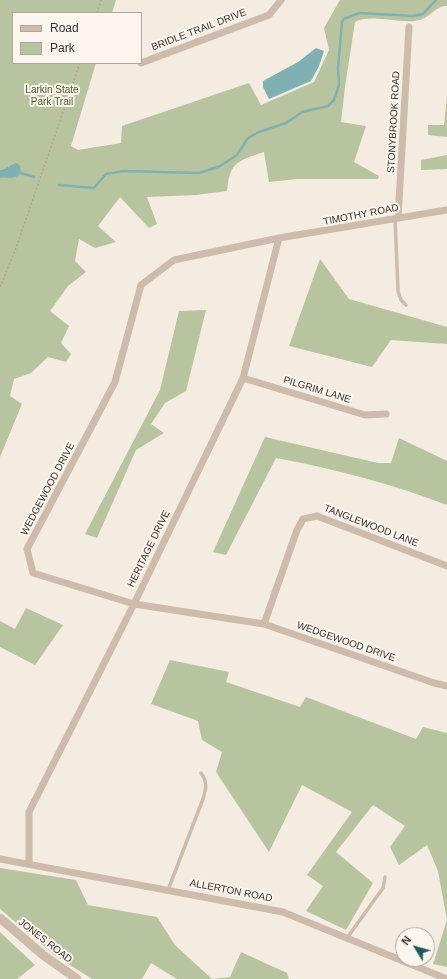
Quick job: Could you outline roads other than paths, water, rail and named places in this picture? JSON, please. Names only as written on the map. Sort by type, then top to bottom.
[{"type":"street","name":"BRIDLE TRAIL DRIVE","points":[[142,62],[269,15],[281,0]]},
{"type":"street","name":"STONYBROOK ROAD","points":[[396,218],[409,27]]},
{"type":"street","name":"TIMOTHY ROAD","points":[[279,238],[333,231],[396,218],[447,210]]},
{"type":"street","name":"HERITAGE DRIVE","points":[[29,863],[29,812],[134,604],[243,378],[279,238]]},
{"type":"street","name":"WEDGEWOOD DRIVE","points":[[279,238],[174,260],[141,285],[115,382],[27,549],[33,573],[134,604],[264,624],[434,683],[447,686]]},
{"type":"street","name":"PILGRIM LANE","points":[[243,378],[365,415],[386,414]]},
{"type":"street","name":"TANGLEWOOD LANE","points":[[264,624],[297,530],[303,519],[317,516],[447,566]]},
{"type":"street","name":"ALLERTON ROAD","points":[[0,859],[29,863],[283,912],[447,979]]},
{"type":"street","name":"JONES ROAD","points":[[0,918],[43,955],[77,979]]},
{"type":"lane","points":[[396,218],[398,291],[401,300],[406,305]]},
{"type":"lane","points":[[168,890],[203,799],[206,779],[201,773]]},
{"type":"lane","points":[[347,938],[383,888],[385,877]]},
{"type":"water","points":[[316,48],[324,51],[319,66],[311,81],[269,99],[263,87],[263,81],[298,62]]},
{"type":"water","points":[[17,163],[20,166],[21,173],[13,178],[0,178],[0,170]]},
{"type":"waterway","points":[[59,185],[94,188],[106,174],[123,171],[199,173],[220,166],[237,155],[248,138],[259,132],[286,123],[302,112],[328,106],[334,100],[339,85],[338,68],[342,22],[344,19],[359,13],[413,16],[423,14],[436,0]]},
{"type":"waterway","points":[[21,173],[34,177]]},
{"type":"park label","name":"Larkin State Park Trail","points":[[52,96]]}]
